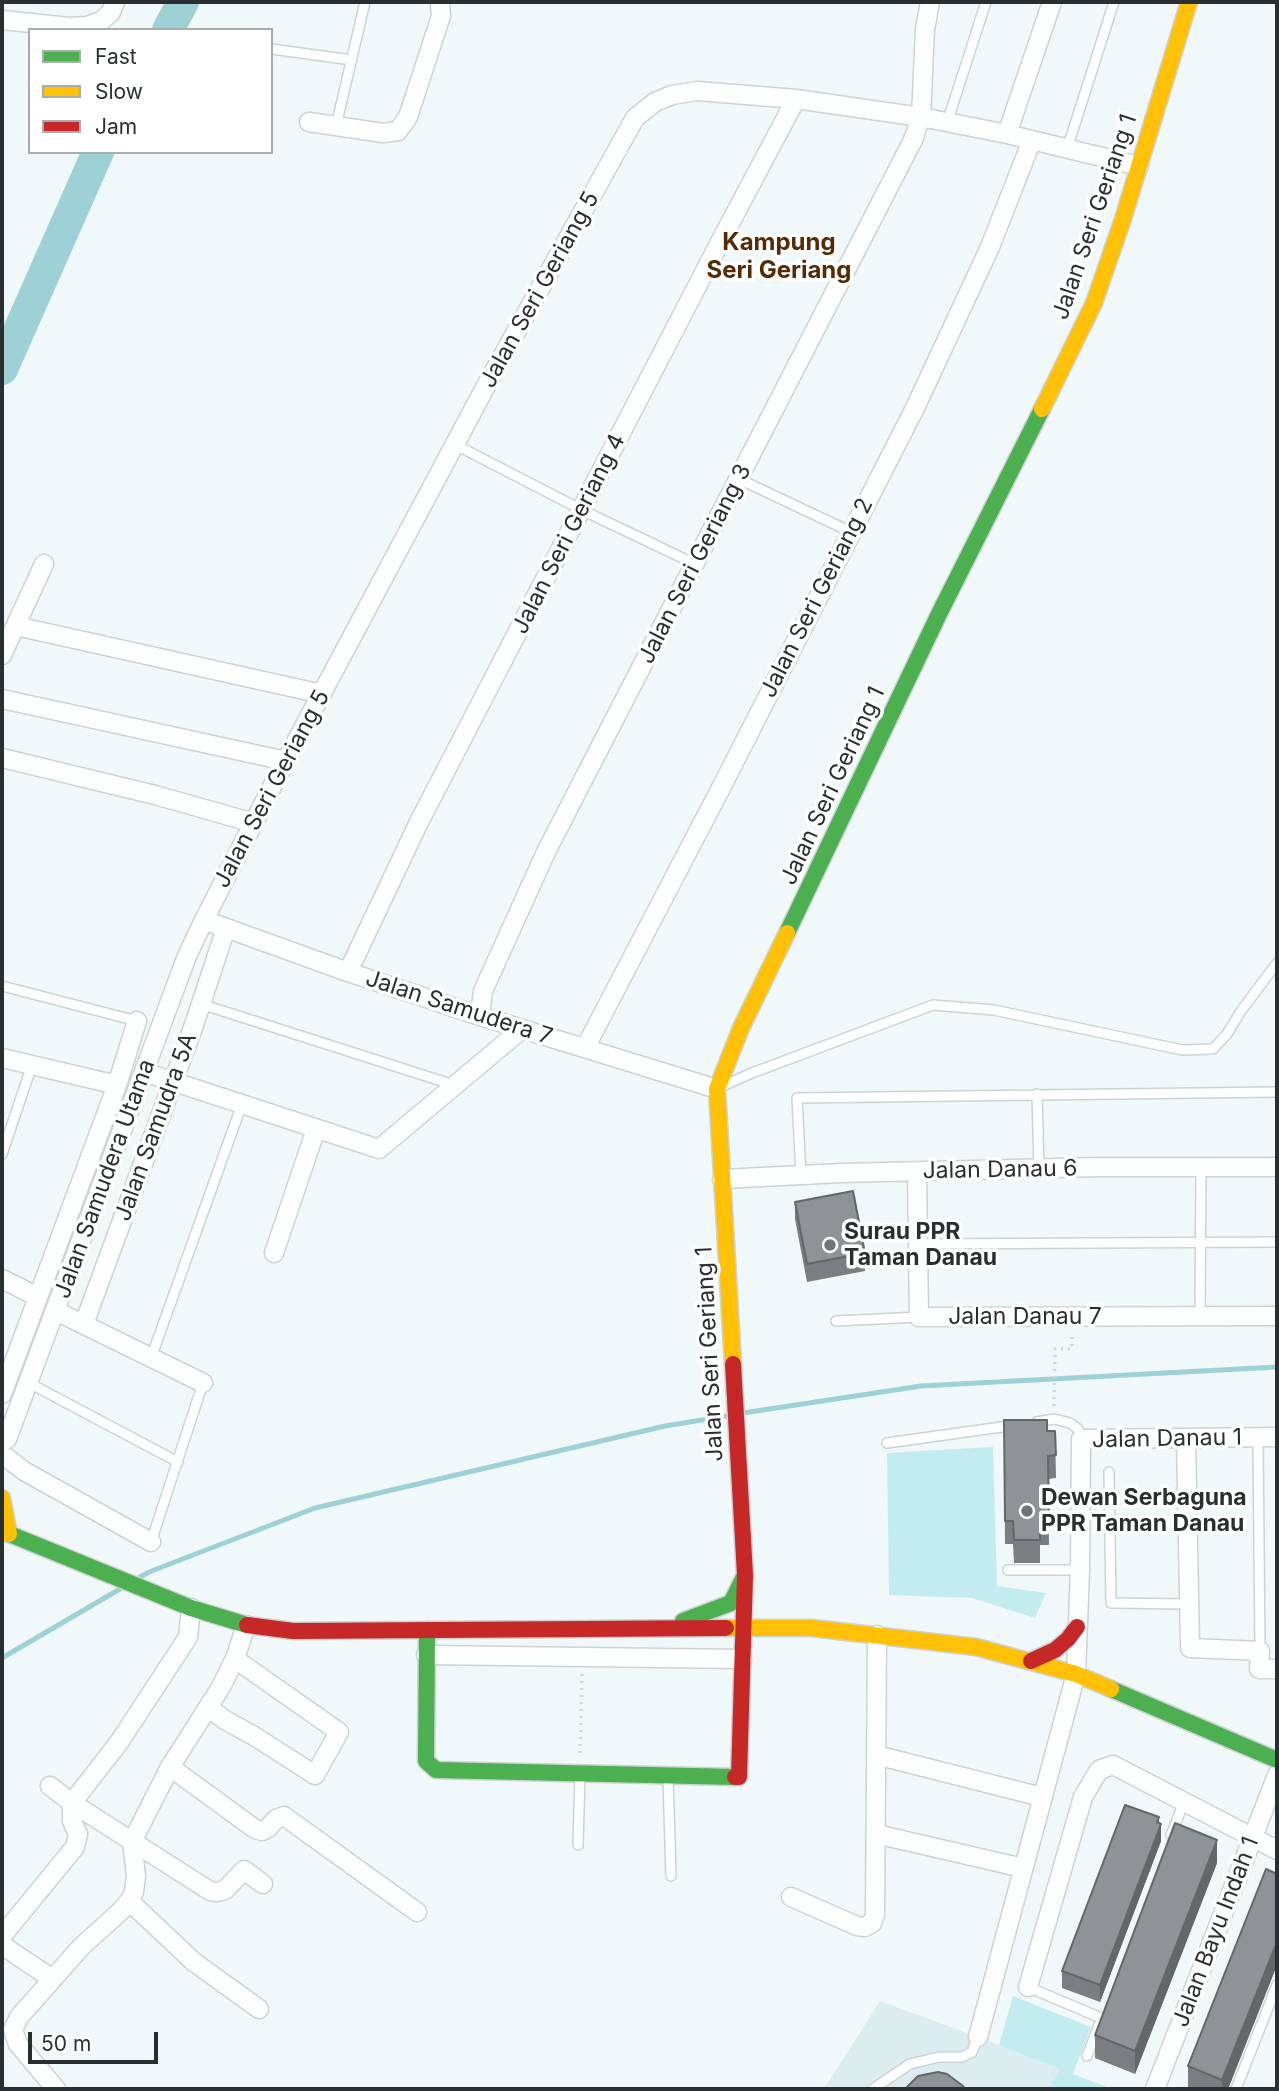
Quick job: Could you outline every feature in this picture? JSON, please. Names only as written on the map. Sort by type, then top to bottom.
[{"type":"street","points":[[2,20],[69,27],[87,26],[101,21],[111,12],[115,2]]},
{"type":"street","points":[[309,122],[383,133],[398,131],[408,117],[441,16],[440,2]]},
{"type":"street","name":"Jalan Seri Geriang 3","points":[[480,1016],[484,991],[546,852],[913,141],[921,117],[925,29],[930,2]]},
{"type":"street","points":[[1007,134],[1052,2]]},
{"type":"street","name":"Jalan Seri Geriang 1","points":[[668,1775],[739,1776],[745,1575],[717,1089],[741,1028],[938,615],[1094,303],[1189,2]]},
{"type":"street","name":"Jalan Seri Geriang 5","points":[[204,920],[454,444],[635,118],[655,102],[672,95],[697,91],[796,99],[921,117],[1007,134],[1139,166]]},
{"type":"street","name":"Jalan Seri Geriang 4","points":[[348,972],[419,822],[796,99]]},
{"type":"street","name":"Jalan Seri Geriang 2","points":[[584,1048],[722,786],[915,408],[990,247],[1032,140]]},
{"type":"street","points":[[2,655],[44,564]]},
{"type":"street","points":[[16,626],[322,694]]},
{"type":"street","points":[[2,699],[286,761]]},
{"type":"street","points":[[2,758],[155,795],[254,823]]},
{"type":"street","name":"Jalan Samudera 7","points":[[204,920],[480,1016],[717,1089]]},
{"type":"street","name":"Jalan Samudera Utama","points":[[4,1448],[187,956],[204,920]]},
{"type":"street","name":"Jalan Samudra 5A","points":[[84,1324],[201,1004],[226,928]]},
{"type":"street","name":"Jalan Samudera Utama","points":[[2,1394],[6,1370],[38,1297],[117,1085],[137,1021]]},
{"type":"street","points":[[144,1072],[379,1149],[522,1029]]},
{"type":"street","points":[[2,1058],[117,1085]]},
{"type":"street","points":[[274,1252],[316,1129]]},
{"type":"street","name":"Jalan Danau 6","points":[[722,1180],[801,1175],[1039,1169],[1277,1167]]},
{"type":"street","name":"Jalan Danau 7","points":[[917,1172],[919,1317],[1277,1316]]},
{"type":"street","points":[[2,1279],[38,1297]]},
{"type":"street","points":[[56,1311],[203,1383]]},
{"type":"street","name":"Jalan Danau 1","points":[[978,2037],[1076,1674],[1081,1439],[1277,1437]]},
{"type":"street","points":[[1186,1438],[1190,1648],[1260,1651],[1259,1669],[1277,1669]]},
{"type":"street","points":[[4,1448],[24,1471],[151,1542]]},
{"type":"street","points":[[2,1498],[6,1532],[157,1595],[246,1625],[293,1631],[813,1628]]},
{"type":"street","points":[[745,1575],[755,1599],[777,1620],[813,1628],[976,1647],[1031,1661],[1076,1674],[1277,1760]]},
{"type":"street","points":[[664,1628],[731,1603],[745,1575]]},
{"type":"street","points":[[2,1937],[75,1847],[78,1834],[72,1821],[72,1803],[120,1741],[188,1637],[191,1608]]},
{"type":"street","points":[[56,2089],[18,2044],[13,2030],[19,2017],[52,1979],[129,1901],[134,1892],[136,1877],[132,1842],[170,1767],[209,1708],[235,1659],[246,1625]]},
{"type":"street","points":[[1031,1661],[1055,1650],[1069,1639],[1077,1627]]},
{"type":"street","points":[[427,1630],[426,1761],[436,1770],[668,1775]]},
{"type":"street","points":[[587,1657],[590,1630]]},
{"type":"street","points":[[790,1897],[857,1926],[865,1927],[872,1923],[875,1915],[877,1635]]},
{"type":"street","points":[[426,1655],[742,1659]]},
{"type":"street","points":[[209,1708],[315,1775],[339,1732],[235,1659]]},
{"type":"street","points":[[876,1755],[1042,1797]]},
{"type":"street","points":[[1028,1987],[1083,1797],[1099,1770],[1114,1765],[1277,1850]]},
{"type":"street","points":[[170,1767],[255,1829],[262,1831],[284,1816],[417,1912]]},
{"type":"street","name":"Jalan Bayu Indah 1","points":[[1154,2089],[1277,1774]]},
{"type":"street","points":[[50,1786],[209,1891],[225,1890],[244,1870],[263,1884]]},
{"type":"street","points":[[876,1834],[1023,1868]]},
{"type":"street","points":[[129,1901],[194,1962],[259,2009]]},
{"type":"street","points":[[2,1945],[52,1979]]},
{"type":"lane","points":[[336,126],[365,2]]},
{"type":"lane","points":[[947,123],[986,2]]},
{"type":"lane","points":[[1067,149],[1114,2]]},
{"type":"lane","points":[[273,48],[352,60]]},
{"type":"lane","points":[[454,444],[695,564]]},
{"type":"lane","points":[[739,479],[851,532]]},
{"type":"lane","points":[[717,1089],[752,1073],[933,1005],[994,1010],[1182,1050],[1213,1049],[1227,1034],[1277,963]]},
{"type":"lane","points":[[2,986],[137,1021]]},
{"type":"lane","points":[[201,1004],[454,1085]]},
{"type":"lane","points":[[2,1154],[32,1065]]},
{"type":"lane","points":[[801,1175],[797,1098],[1277,1092]]},
{"type":"lane","points":[[1037,1094],[1039,1169]]},
{"type":"lane","points":[[152,1358],[242,1104]]},
{"type":"lane","points":[[1200,1316],[1201,1167]]},
{"type":"lane","points":[[918,1244],[1277,1242]]},
{"type":"lane","points":[[835,1321],[919,1317]]},
{"type":"lane","points":[[29,1383],[178,1462]]},
{"type":"lane","points":[[151,1542],[203,1383]]},
{"type":"lane","points":[[887,1443],[1054,1419],[1070,1423],[1078,1429],[1081,1439]]},
{"type":"lane","points":[[1258,1438],[1260,1651]]},
{"type":"lane","points":[[1109,1472],[1111,1603],[1188,1604]]},
{"type":"lane","points":[[1008,1570],[1080,1570]]},
{"type":"lane","points":[[578,1845],[580,1774]]},
{"type":"lane","points":[[668,1775],[671,1875]]},
{"type":"lane","points":[[1170,1840],[1184,1802]]},
{"type":"lane","points":[[1236,2089],[1277,1985]]},
{"type":"lane","points":[[1028,1987],[1101,2018]]},
{"type":"lane","points":[[1087,2056],[1106,2005]]},
{"type":"lane","points":[[873,2089],[910,2064],[939,2057],[962,2057],[972,2052],[978,2037]]},
{"type":"path","points":[[1054,1408],[1055,1349],[1072,1349]]},
{"type":"path","points":[[580,1774],[587,1657]]},
{"type":"shaded area","points":[[993,1447],[997,1586],[1046,1593],[1035,1618],[972,1598],[889,1595],[887,1453]]},
{"type":"shaded area","points":[[1013,1996],[1091,2027],[1073,2074],[1112,2089],[1049,2089],[1060,2069],[999,2045]]},
{"type":"shaded area","points":[[880,2001],[1061,2069],[1049,2089],[824,2089]]},
{"type":"building","name":"Surau PPR Taman Danau","points":[[853,1191],[865,1253],[807,1264],[795,1202]]},
{"type":"building","name":"Dewan Serbaguna PPR Taman Danau","points":[[1004,1420],[1047,1420],[1047,1431],[1055,1431],[1056,1455],[1048,1456],[1049,1522],[1040,1522],[1040,1540],[1014,1540],[1013,1521],[1005,1521]]},
{"type":"building","points":[[1125,1805],[1159,1817],[1157,1822],[1161,1824],[1100,1985],[1062,1971]]},
{"type":"building","points":[[1175,1823],[1217,1840],[1135,2051],[1095,2035]]},
{"type":"building","points":[[1266,1869],[1277,1874],[1277,1942],[1222,2080],[1188,2066]]},
{"type":"building","points":[[938,2072],[947,2074],[965,2089],[905,2089],[918,2076]]},
{"type":"waterway","points":[[169,28],[183,2]]},
{"type":"waterway","points":[[2,369],[97,154]]},
{"type":"waterway","points":[[743,1413],[921,1386],[1277,1367]]},
{"type":"waterway","points":[[137,1579],[315,1508],[665,1426],[727,1416]]},
{"type":"waterway","points":[[2,1658],[120,1589]]},
{"type":"traffic: fast","points":[[787,933],[938,616],[1042,409]]},
{"type":"traffic: fast","points":[[2,1531],[191,1608],[247,1625]]},
{"type":"traffic: fast","points":[[683,1621],[731,1603],[744,1577]]},
{"type":"traffic: fast","points":[[427,1630],[426,1761],[436,1770],[735,1777]]},
{"type":"traffic: fast","points":[[1111,1689],[1277,1760]]},
{"type":"traffic: slow","points":[[1042,409],[1094,303],[1123,219],[1189,2]]},
{"type":"traffic: slow","points":[[733,1364],[717,1089],[741,1028],[787,933]]},
{"type":"traffic: slow","points":[[2,1498],[9,1534]]},
{"type":"traffic: slow","points":[[726,1628],[812,1628],[976,1647],[1076,1674],[1111,1689]]},
{"type":"traffic: jam","points":[[733,1364],[745,1575],[739,1777],[735,1777]]},
{"type":"traffic: jam","points":[[247,1625],[293,1631],[726,1628]]},
{"type":"traffic: jam","points":[[1031,1661],[1055,1650],[1077,1627]]},
{"type":"place","name":"Surau PPR Taman Danau","points":[[830,1245]]},
{"type":"place","name":"Dewan Serbaguna PPR Taman Danau","points":[[1027,1511]]},
{"type":"district","name":"Kampung Seri Geriang","points":[[779,257]]}]
